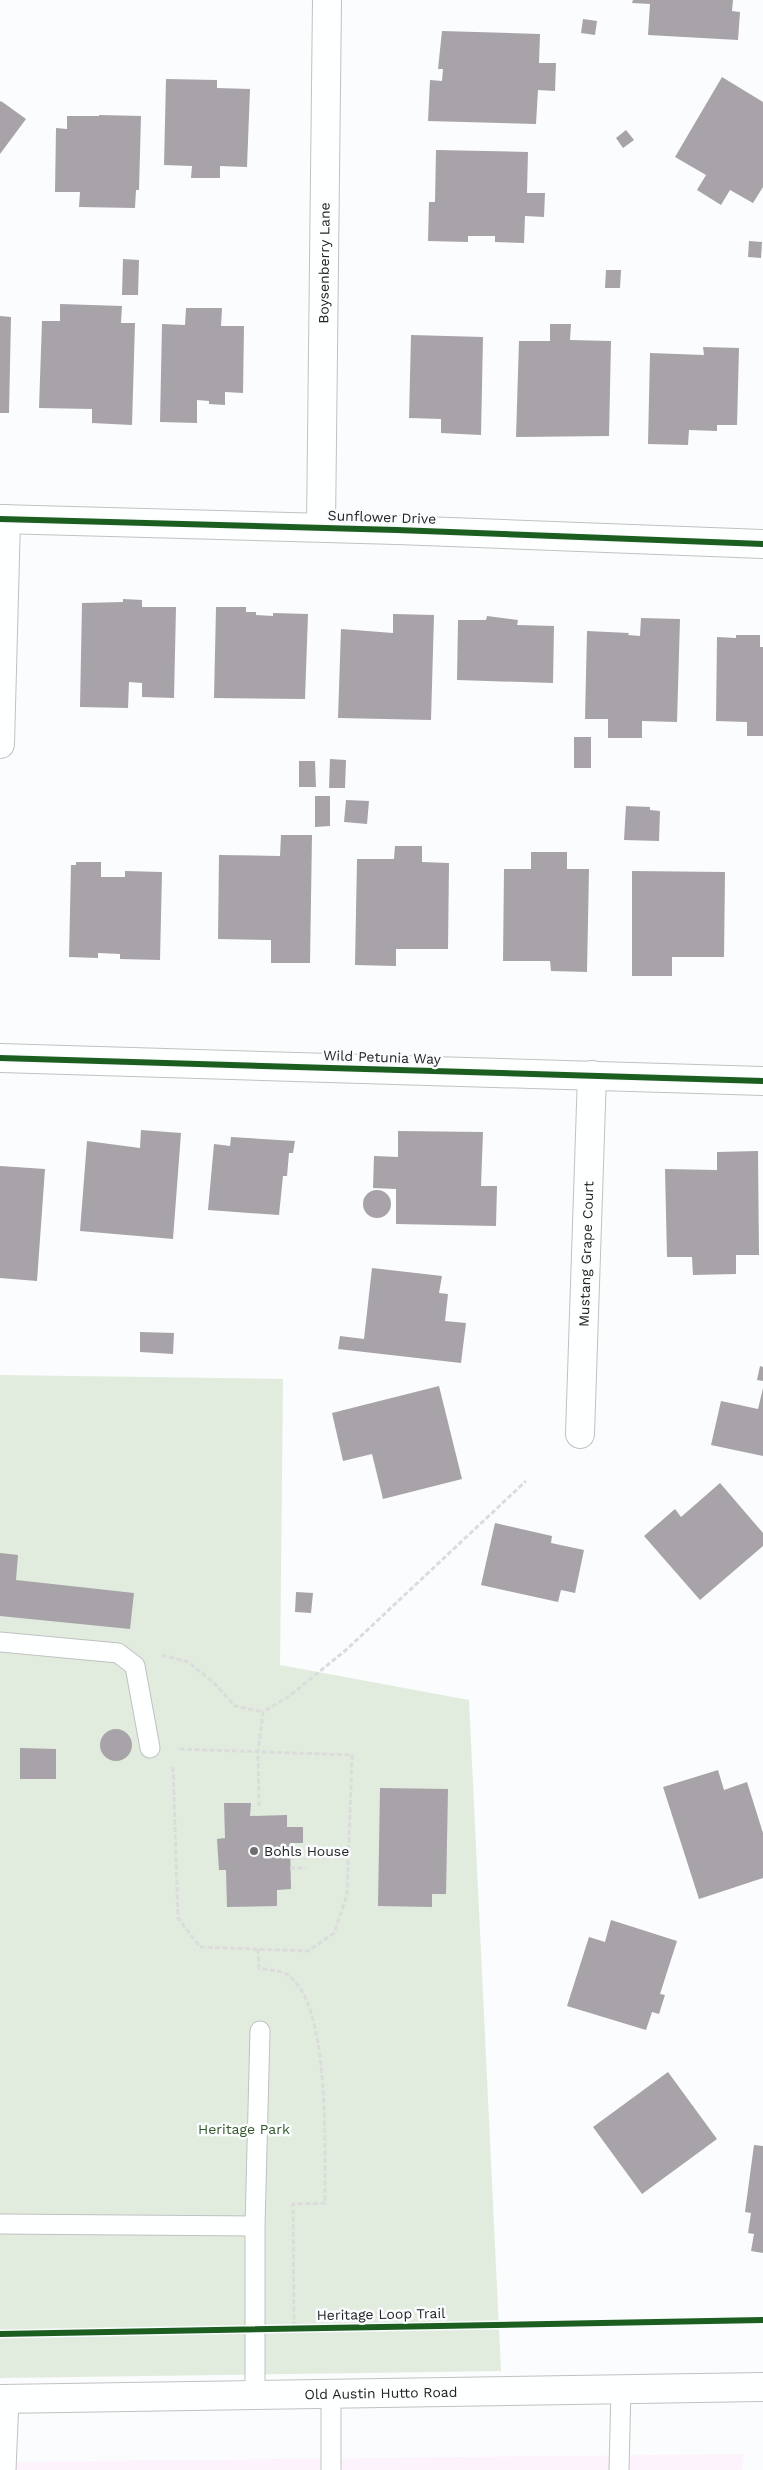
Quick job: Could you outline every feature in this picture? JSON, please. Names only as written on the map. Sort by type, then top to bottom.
[{"type":"street","name":"Boysenberry Lane","points":[[321,528],[327,0]]},
{"type":"street","name":"Sunflower Drive","points":[[3,519],[763,544]]},
{"type":"street","points":[[0,744],[3,519]]},
{"type":"street","name":"Wild Petunia Way","points":[[0,1058],[763,1081]]},
{"type":"street","name":"Mustang Grape Court","points":[[580,1434],[592,1075]]},
{"type":"street","name":"Old Austin Hutto Road","points":[[4,2399],[763,2387]]},
{"type":"lane","points":[[0,1642],[118,1653],[135,1666],[150,1748]]},
{"type":"lane","points":[[255,2395],[255,2226],[260,2031]]},
{"type":"lane","points":[[0,2224],[255,2226]]},
{"type":"lane","points":[[619,2470],[621,2389]]},
{"type":"lane","points":[[331,2394],[331,2470]]},
{"type":"lane","points":[[4,2399],[6,2470]]},
{"type":"path","points":[[118,1653],[169,1655],[188,1662],[213,1682],[235,1706],[263,1712],[288,1697],[346,1650],[526,1481]]},
{"type":"path","points":[[259,1806],[258,1752],[263,1712]]},
{"type":"path","points":[[172,1749],[352,1754],[347,1895],[334,1933],[308,1951],[200,1947],[178,1918],[172,1759]]},
{"type":"path","points":[[290,1858],[348,1857]]},
{"type":"path","points":[[290,1868],[306,1868]]},
{"type":"path","points":[[258,1949],[259,1968],[286,1974],[304,1997],[317,2032],[322,2062],[325,2203],[293,2204],[294,2328]]},
{"type":"shaded area","points":[[744,2454],[742,2470],[0,2470],[0,2462]]},
{"type":"green space","name":"Heritage Park","points":[[0,1375],[283,1379],[280,1665],[469,1700],[501,2371],[0,2378]]},
{"type":"building","points":[[633,0],[733,0],[732,11],[740,12],[738,40],[648,35],[650,4],[632,3]]},
{"type":"building","points":[[583,19],[597,21],[595,35],[581,33]]},
{"type":"building","points":[[442,31],[540,34],[539,63],[556,63],[555,91],[538,90],[536,124],[428,121],[430,80],[442,81],[443,69],[438,69]]},
{"type":"building","points":[[722,77],[763,102],[763,187],[753,203],[730,190],[721,205],[697,190],[706,175],[675,157]]},
{"type":"building","points":[[166,79],[217,80],[217,88],[250,89],[247,167],[220,166],[220,178],[191,178],[192,166],[164,165]]},
{"type":"building","points":[[0,102],[26,119],[0,154]]},
{"type":"building","points":[[67,116],[141,116],[139,190],[136,190],[135,208],[79,207],[80,192],[55,192],[56,128],[67,129]]},
{"type":"building","points":[[626,130],[634,140],[623,148],[616,138]]},
{"type":"building","points":[[436,150],[528,152],[527,193],[545,193],[544,217],[525,216],[524,243],[495,242],[495,236],[468,236],[468,242],[428,241],[429,202],[435,202]]},
{"type":"building","points":[[749,241],[762,242],[761,258],[748,257]]},
{"type":"building","points":[[123,259],[139,260],[138,295],[122,295]]},
{"type":"building","points":[[606,270],[621,270],[620,288],[605,288]]},
{"type":"building","points":[[60,304],[122,306],[121,323],[135,323],[132,425],[92,423],[92,409],[39,408],[42,321],[60,321]]},
{"type":"building","points":[[186,308],[222,308],[221,326],[244,326],[243,393],[225,392],[225,405],[209,404],[209,401],[197,400],[197,423],[160,422],[162,324],[185,325]]},
{"type":"building","points":[[0,316],[11,317],[9,413],[0,413]]},
{"type":"building","points":[[550,324],[571,324],[570,340],[611,341],[609,436],[516,437],[519,341],[550,341]]},
{"type":"building","points":[[411,335],[483,337],[481,435],[441,433],[441,419],[409,418]]},
{"type":"building","points":[[703,347],[739,348],[737,425],[717,425],[717,431],[689,430],[688,445],[648,444],[650,353],[704,355]]},
{"type":"building","points":[[123,599],[142,600],[142,607],[176,607],[174,698],[142,697],[142,683],[129,682],[128,708],[80,707],[82,603],[123,602]]},
{"type":"building","points":[[216,607],[246,607],[246,612],[256,612],[256,615],[273,616],[273,613],[308,614],[305,699],[214,698]]},
{"type":"building","points":[[393,614],[434,615],[431,720],[338,718],[341,629],[393,633]]},
{"type":"building","points":[[487,616],[518,620],[517,625],[554,626],[553,683],[457,680],[458,620],[486,620]]},
{"type":"building","points":[[641,618],[680,619],[677,722],[642,721],[642,738],[608,738],[608,719],[585,719],[587,631],[629,633],[628,635],[640,636]]},
{"type":"building","points":[[736,635],[760,635],[760,647],[763,647],[763,736],[747,736],[747,722],[716,721],[717,637],[736,638]]},
{"type":"building","points":[[574,737],[591,737],[591,768],[574,768]]},
{"type":"building","points":[[330,759],[346,760],[345,788],[329,788]]},
{"type":"building","points":[[299,761],[315,761],[316,787],[299,787]]},
{"type":"building","points":[[315,796],[330,796],[330,826],[315,827]]},
{"type":"building","points":[[346,800],[369,801],[367,824],[344,822]]},
{"type":"building","points":[[626,806],[650,807],[650,810],[660,811],[659,841],[624,840]]},
{"type":"building","points":[[281,835],[312,835],[310,963],[271,963],[271,940],[218,939],[219,855],[280,856]]},
{"type":"building","points":[[395,846],[422,846],[422,862],[449,863],[448,949],[396,949],[396,966],[355,965],[357,859],[394,859]]},
{"type":"building","points":[[531,852],[567,852],[567,869],[589,869],[587,972],[551,971],[550,961],[503,961],[504,869],[531,869]]},
{"type":"building","points":[[76,862],[101,862],[101,877],[125,877],[125,871],[162,872],[160,960],[120,959],[120,954],[98,953],[98,958],[69,957],[71,865],[76,865]]},
{"type":"building","points":[[632,871],[725,872],[724,957],[672,957],[672,976],[632,976]]},
{"type":"building","points":[[141,1130],[181,1133],[173,1239],[80,1231],[87,1141],[140,1148]]},
{"type":"building","points":[[398,1131],[483,1132],[481,1186],[497,1186],[496,1226],[396,1224],[396,1189],[373,1188],[374,1156],[398,1157]]},
{"type":"building","points":[[231,1137],[295,1141],[293,1153],[289,1153],[287,1176],[283,1176],[279,1215],[208,1210],[214,1144],[230,1146]]},
{"type":"building","points":[[758,1151],[759,1255],[736,1255],[736,1274],[693,1275],[692,1257],[667,1257],[665,1169],[717,1170],[717,1152]]},
{"type":"building","points":[[0,1166],[45,1169],[37,1281],[0,1278]]},
{"type":"building","points":[[377,1190],[387,1194],[391,1204],[387,1214],[377,1218],[367,1214],[363,1204],[367,1194]]},
{"type":"building","points":[[372,1268],[442,1276],[439,1293],[448,1294],[445,1321],[466,1323],[461,1363],[338,1349],[340,1336],[364,1339]]},
{"type":"building","points":[[140,1332],[174,1333],[173,1354],[140,1352]]},
{"type":"building","points":[[760,1366],[763,1367],[763,1381],[757,1380]]},
{"type":"building","points":[[439,1386],[462,1479],[383,1499],[372,1454],[343,1461],[332,1413]]},
{"type":"building","points":[[763,1388],[763,1456],[711,1445],[721,1401],[758,1409]]},
{"type":"building","points":[[720,1483],[763,1533],[763,1546],[700,1600],[644,1536],[675,1509],[681,1517]]},
{"type":"building","points":[[495,1523],[552,1536],[551,1543],[584,1550],[575,1593],[561,1590],[558,1602],[481,1585]]},
{"type":"building","points":[[0,1553],[18,1555],[16,1580],[134,1593],[130,1629],[0,1616]]},
{"type":"building","points":[[296,1592],[313,1593],[311,1613],[295,1612]]},
{"type":"building","points":[[116,1729],[122,1730],[127,1734],[131,1739],[131,1751],[127,1756],[122,1760],[116,1761],[110,1760],[105,1756],[101,1751],[100,1745],[101,1739],[105,1734],[110,1730]]},
{"type":"building","points":[[20,1748],[56,1749],[56,1779],[20,1779]]},
{"type":"building","points":[[718,1770],[724,1790],[747,1782],[763,1833],[763,1878],[699,1899],[663,1787]]},
{"type":"building","points":[[380,1788],[448,1789],[446,1894],[432,1894],[432,1907],[378,1906]]},
{"type":"building","name":"Bohls House","points":[[224,1803],[251,1803],[250,1816],[287,1815],[287,1827],[303,1827],[303,1843],[290,1843],[291,1889],[277,1890],[277,1906],[227,1907],[226,1870],[219,1870],[217,1839],[225,1838]]},
{"type":"building","points":[[611,1920],[677,1941],[660,1994],[665,1995],[659,2014],[652,2012],[646,2030],[567,2006],[589,1937],[605,1942]]},
{"type":"building","points":[[668,2072],[717,2139],[642,2194],[593,2127]]},
{"type":"building","points":[[754,2145],[763,2146],[763,2253],[751,2251],[754,2234],[748,2233],[751,2213],[745,2212]]},
{"type":"cycle path","points":[[0,519],[397,530],[763,544]]},
{"type":"cycle path","points":[[0,1058],[763,1081]]},
{"type":"cycle path","name":"Heritage Loop Trail","points":[[0,2334],[763,2320]]},
{"type":"place","name":"Bohls House","points":[[254,1851]]}]
